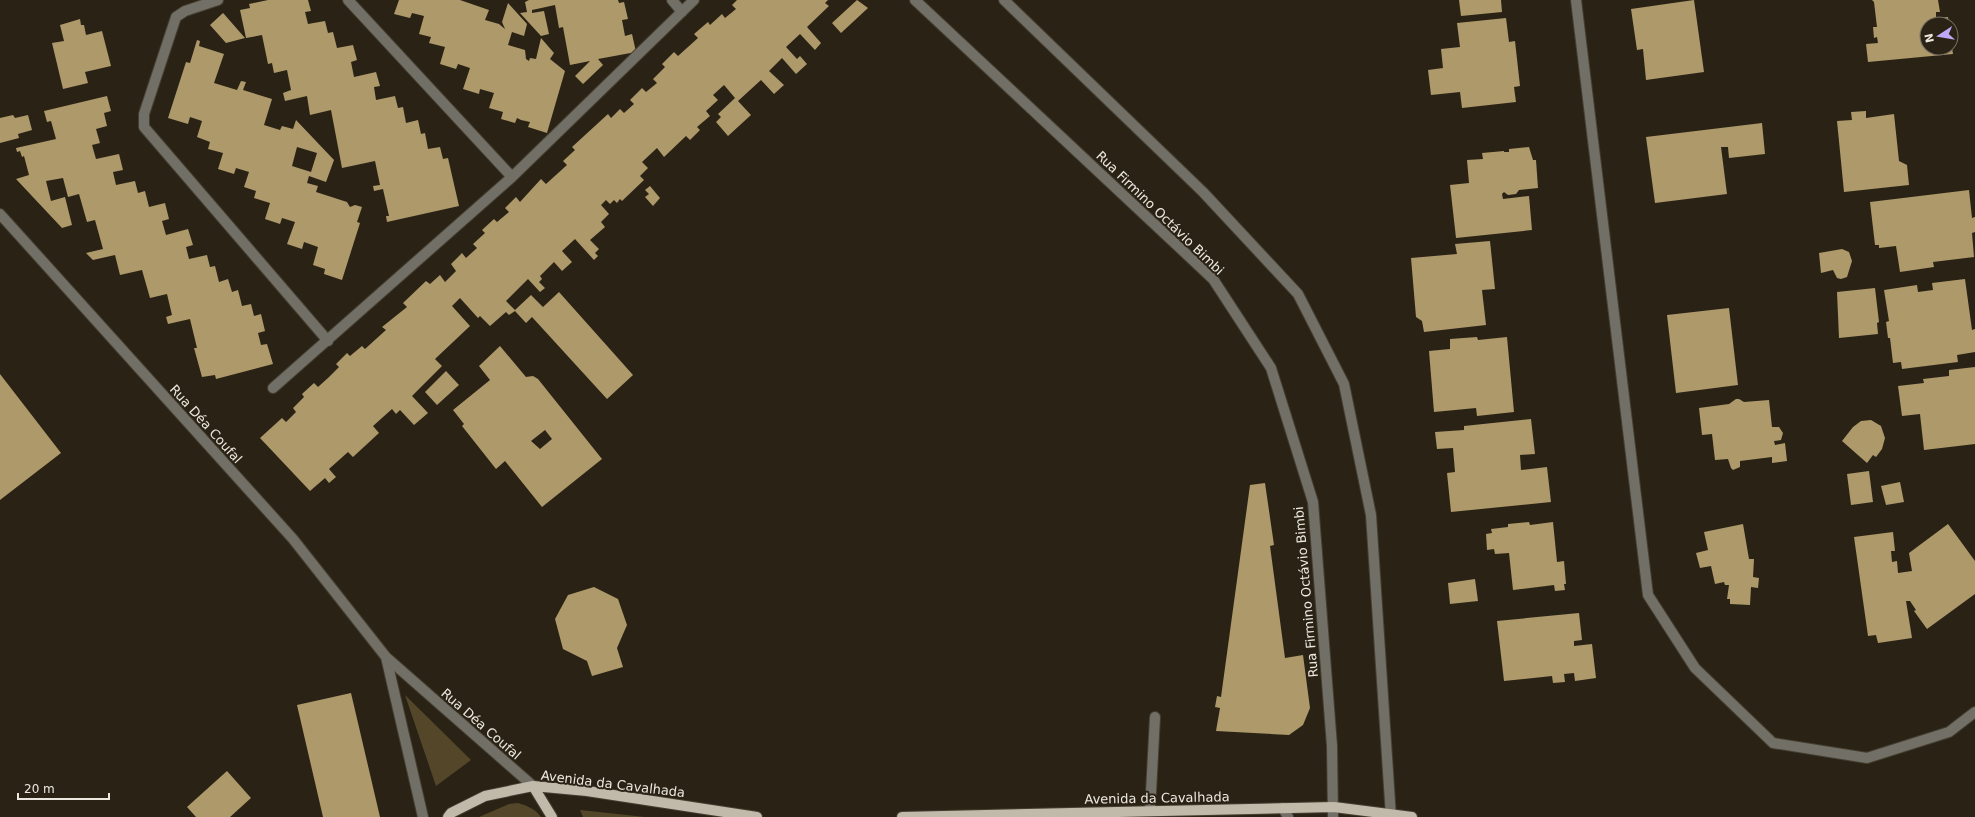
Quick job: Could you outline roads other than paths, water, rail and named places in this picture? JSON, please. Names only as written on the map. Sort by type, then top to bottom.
[{"type":"main road","name":"Avenida da Cavalhada","points":[[448,817],[485,796],[533,786],[587,791],[757,817]]},
{"type":"main road","name":"Rua Déa Coufal","points":[[533,786],[552,817]]},
{"type":"main road","name":"Avenida da Cavalhada","points":[[902,817],[1067,815],[1150,811],[1283,808],[1412,817]]},
{"type":"street","points":[[218,0],[185,11],[176,17],[144,114],[144,127],[328,341]]},
{"type":"street","points":[[348,0],[512,177]]},
{"type":"street","points":[[672,0],[682,12]]},
{"type":"street","points":[[273,388],[512,177],[694,0]]},
{"type":"street","name":"Rua Firmino Octávio Bimbi","points":[[915,0],[1213,279],[1271,368],[1313,502],[1332,746],[1333,812]]},
{"type":"street","points":[[1004,0],[1203,192],[1298,294],[1344,384],[1371,515],[1391,815]]},
{"type":"street","points":[[1576,0],[1648,595],[1695,668],[1773,743],[1867,758],[1949,732],[1975,712]]},
{"type":"street","name":"Rua Déa Coufal","points":[[0,214],[293,539],[386,657],[533,786]]},
{"type":"street","name":"Rua Déa Coufal","points":[[386,657],[423,817]]},
{"type":"street","points":[[1150,811],[1155,717]]},
{"type":"street","points":[[1283,808],[1288,817]]}]
